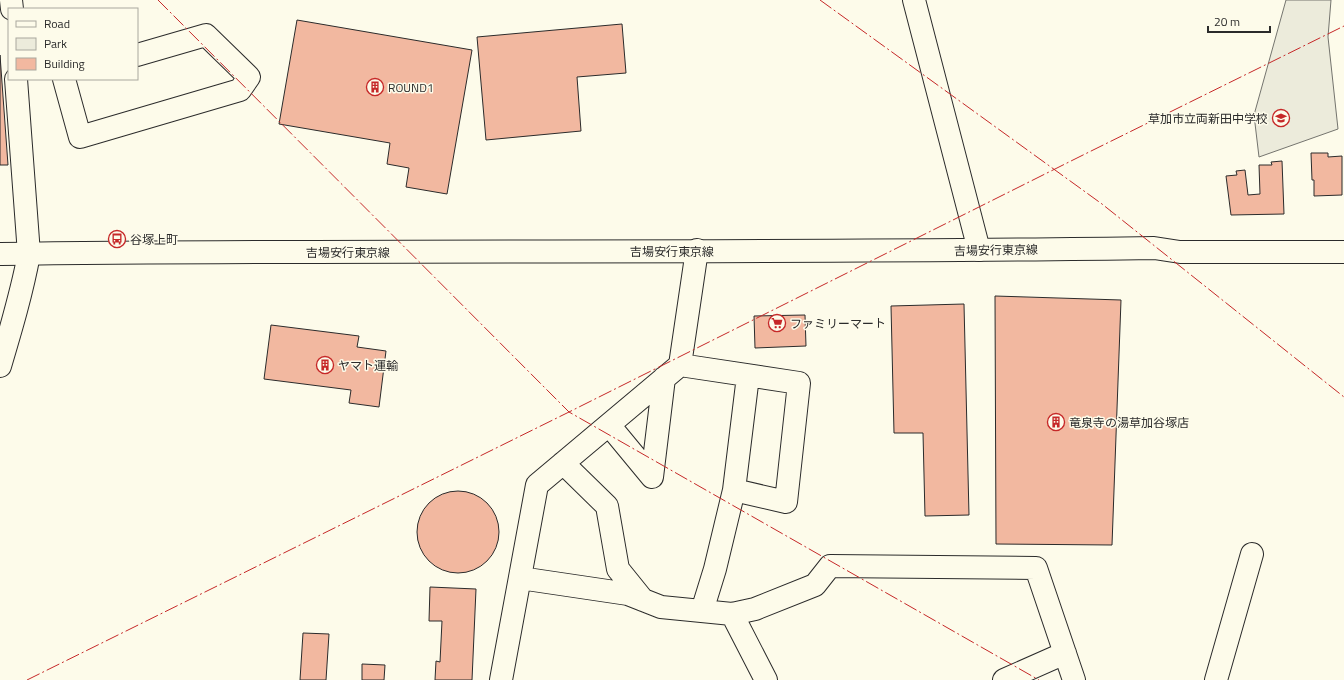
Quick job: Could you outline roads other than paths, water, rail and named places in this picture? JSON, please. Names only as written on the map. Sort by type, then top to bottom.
[{"type":"street","points":[[914,0],[979,250]]},
{"type":"street","points":[[64,80],[80,138],[240,90],[249,77],[206,35],[138,55]]},
{"type":"street","points":[[0,366],[26,274],[29,254],[16,80]]},
{"type":"street","name":"吉場安行東京線","points":[[0,254],[1154,248],[1180,252],[1344,252]]},
{"type":"street","points":[[608,425],[652,477],[697,250]]},
{"type":"street","points":[[501,680],[537,485],[672,372],[748,376],[799,383],[786,502],[734,490]]},
{"type":"street","points":[[702,611],[715,569],[734,490],[748,376]]},
{"type":"street","points":[[563,463],[607,506],[618,569],[643,600]]},
{"type":"street","points":[[1216,680],[1252,554]]},
{"type":"street","points":[[520,578],[628,594],[660,607],[732,614],[755,609],[815,585],[830,566],[1036,568],[1074,680]]},
{"type":"street","points":[[732,614],[766,680]]},
{"type":"street","points":[[1004,680],[1065,653]]},
{"type":"place","name":"ROUND1","points":[[375,87]]},
{"type":"place","name":"草加市立両新田中学校","points":[[1281,118]]},
{"type":"place","name":"谷塚上町","points":[[117,239]]},
{"type":"place","name":"ファミリーマート","points":[[777,323]]},
{"type":"place","name":"ヤマト運輸","points":[[325,365]]},
{"type":"place","name":"竜泉寺の湯草加谷塚店","points":[[1056,422]]}]
